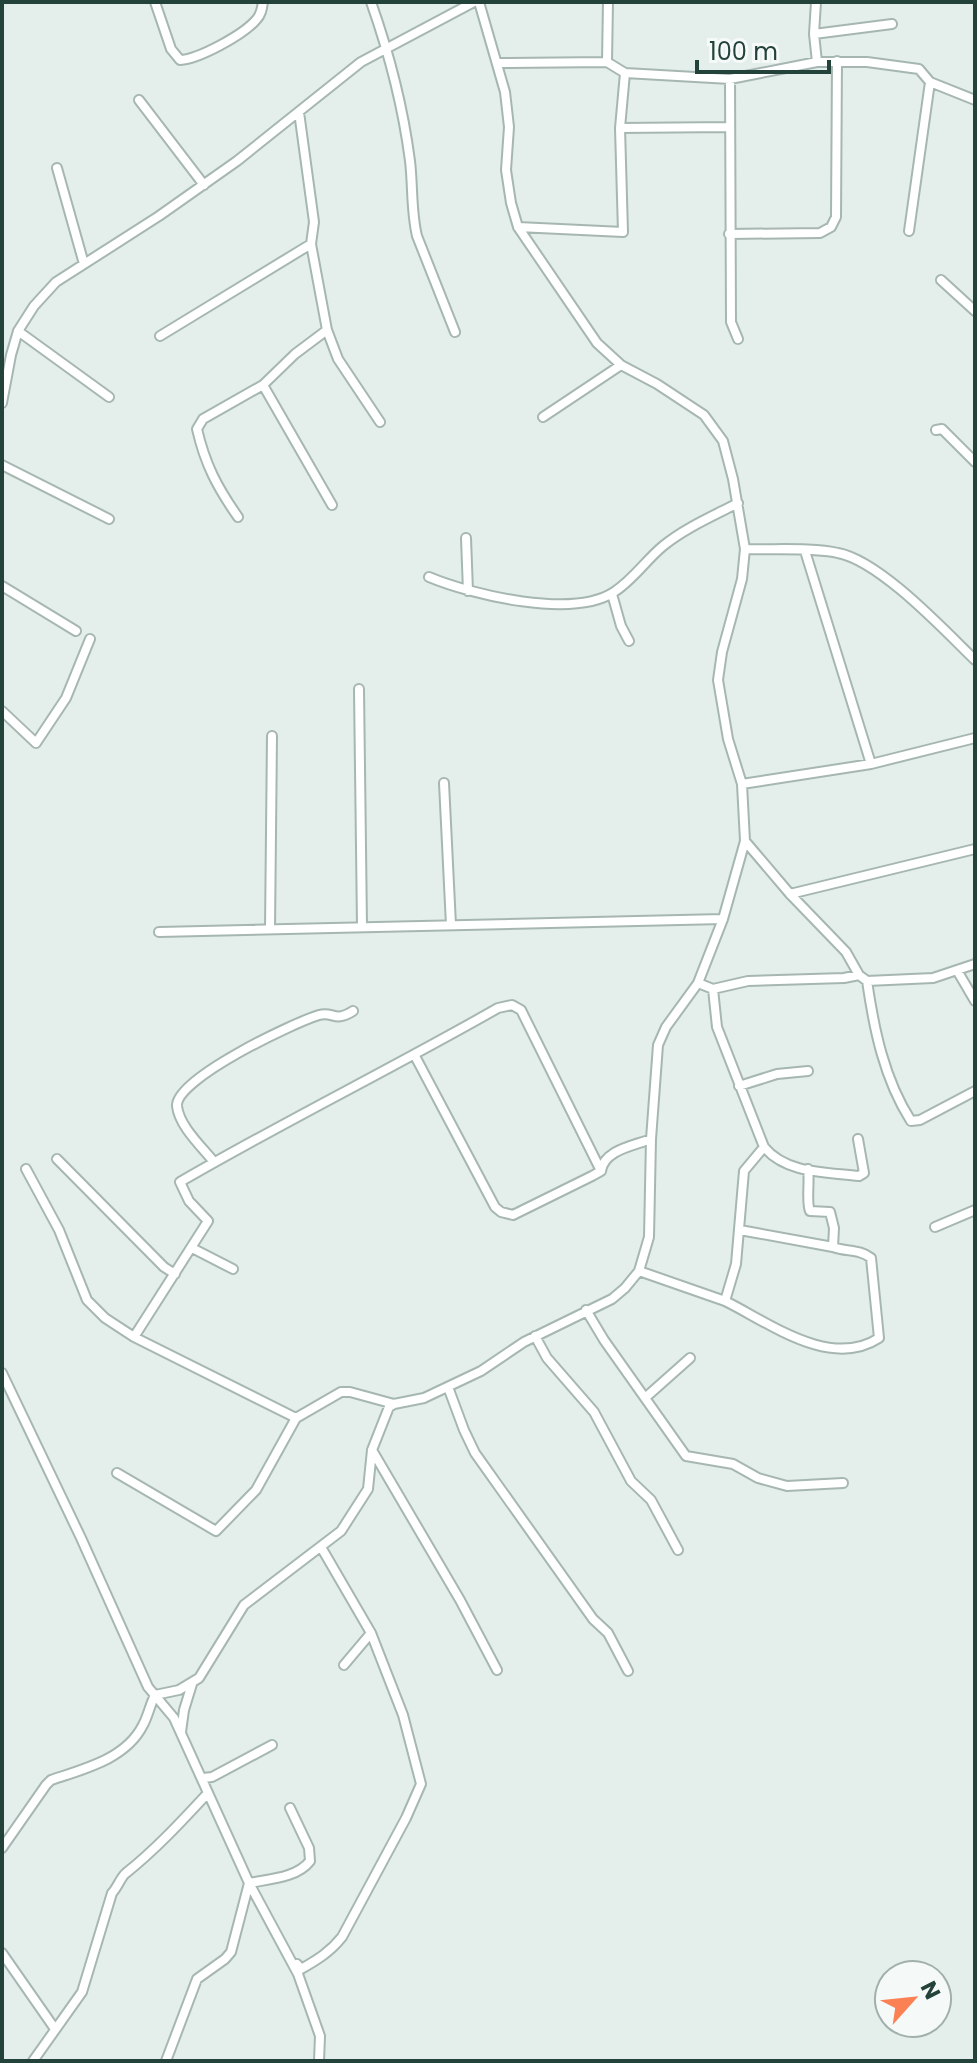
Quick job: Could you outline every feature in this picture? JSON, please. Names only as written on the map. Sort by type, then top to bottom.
[{"type":"street","points":[[155,2],[171,49],[180,60],[189,60],[247,28],[261,12],[263,2]]},
{"type":"street","points":[[371,2],[387,46],[410,164],[413,220],[417,236],[455,332]]},
{"type":"street","points":[[2,403],[18,331],[34,306],[56,282],[204,185],[361,62],[476,2],[499,63],[509,127],[506,170],[518,227],[597,343],[621,365],[689,404],[710,422],[723,441],[745,549],[742,579],[722,652],[718,680],[728,739],[742,784],[745,841],[723,919],[698,983],[666,1027],[658,1045],[651,1139],[649,1237],[639,1271],[612,1299],[535,1336],[481,1371],[424,1398],[389,1407],[372,1450],[368,1489],[341,1531],[239,1610],[208,1664],[192,1684],[181,1733]]},
{"type":"street","points":[[607,62],[608,2]]},
{"type":"street","points":[[816,2],[814,34],[817,62]]},
{"type":"street","points":[[814,34],[892,24]]},
{"type":"street","points":[[729,234],[820,233],[831,227],[836,217],[837,61]]},
{"type":"street","points":[[499,63],[607,62],[625,73],[730,79],[817,62],[867,62],[919,69],[930,82],[975,100]]},
{"type":"street","points":[[518,227],[623,232],[620,128],[625,73]]},
{"type":"street","points":[[730,79],[731,322],[738,339]]},
{"type":"street","points":[[909,231],[930,82]]},
{"type":"street","points":[[139,100],[204,185]]},
{"type":"street","points":[[299,112],[314,222],[311,244],[327,330],[338,359],[380,422]]},
{"type":"street","points":[[620,128],[730,127]]},
{"type":"street","points":[[57,168],[84,264]]},
{"type":"street","points":[[160,336],[311,244]]},
{"type":"street","points":[[941,280],[975,311]]},
{"type":"street","points":[[238,517],[215,484],[197,429],[203,419],[263,385],[295,354],[327,330]]},
{"type":"street","points":[[18,331],[109,397]]},
{"type":"street","points":[[543,417],[621,365]]},
{"type":"street","points":[[263,385],[332,505]]},
{"type":"street","points":[[936,430],[942,429],[951,435],[975,462]]},
{"type":"street","points":[[2,465],[109,519]]},
{"type":"street","points":[[429,577],[485,596],[575,604],[612,594],[664,545],[738,503]]},
{"type":"street","points":[[466,538],[468,591]]},
{"type":"street","points":[[745,549],[841,553],[856,559],[893,585],[975,660]]},
{"type":"street","points":[[805,551],[871,764]]},
{"type":"street","points":[[2,586],[76,631]]},
{"type":"street","points":[[612,594],[621,626],[629,641]]},
{"type":"street","points":[[2,711],[36,743],[66,698],[90,639]]},
{"type":"street","points":[[359,689],[362,926]]},
{"type":"street","points":[[270,929],[272,736]]},
{"type":"street","points":[[742,784],[871,764],[975,738]]},
{"type":"street","points":[[444,783],[451,925]]},
{"type":"street","points":[[745,841],[846,952],[863,978],[882,1055],[911,1121],[920,1120],[975,1091]]},
{"type":"street","points":[[790,894],[975,849]]},
{"type":"street","points":[[159,932],[723,919]]},
{"type":"street","points":[[698,983],[713,989],[748,981],[933,978],[975,964]]},
{"type":"street","points":[[958,972],[975,1001]]},
{"type":"street","points":[[713,989],[717,1027],[764,1147],[774,1159],[824,1173],[859,1176],[864,1173],[858,1139]]},
{"type":"street","points":[[134,1337],[208,1221],[189,1201],[180,1182],[498,1008],[512,1005],[521,1010],[601,1171]]},
{"type":"street","points":[[214,1162],[183,1122],[177,1107],[178,1096],[242,1050],[320,1015],[343,1018],[353,1011]]},
{"type":"street","points":[[415,1056],[495,1207],[501,1212],[513,1215],[601,1171]]},
{"type":"street","points":[[739,1086],[777,1074],[808,1071]]},
{"type":"street","points":[[601,1171],[602,1162],[608,1155],[651,1139]]},
{"type":"street","points":[[725,1301],[736,1264],[744,1171],[764,1147]]},
{"type":"street","points":[[57,1159],[164,1267],[175,1274]]},
{"type":"street","points":[[26,1169],[59,1230],[87,1300],[105,1318],[134,1337],[296,1418]]},
{"type":"street","points":[[808,1169],[810,1187],[807,1205],[810,1211],[830,1212],[834,1228],[833,1247]]},
{"type":"street","points":[[935,1227],[975,1212]]},
{"type":"street","points":[[639,1271],[725,1301],[781,1333],[828,1347],[861,1346],[879,1338],[876,1283],[871,1258],[863,1251],[844,1251],[740,1230]]},
{"type":"street","points":[[192,1248],[233,1269]]},
{"type":"street","points":[[586,1310],[686,1456],[733,1464],[758,1478],[787,1486],[843,1483]]},
{"type":"street","points":[[535,1336],[547,1358],[594,1412],[631,1481],[651,1500],[678,1550]]},
{"type":"street","points":[[645,1398],[690,1358]]},
{"type":"street","points":[[2,1373],[148,1687],[174,1718],[249,1883],[298,1974],[320,2036],[319,2061]]},
{"type":"street","points":[[448,1387],[475,1453],[593,1619],[608,1633],[628,1671]]},
{"type":"street","points":[[117,1473],[216,1531],[256,1490],[296,1418],[341,1392],[394,1404]]},
{"type":"street","points":[[372,1450],[460,1600],[497,1670]]},
{"type":"street","points":[[283,1947],[301,1969],[332,1950],[352,1920],[419,1791],[419,1776],[403,1715],[371,1633],[321,1547]]},
{"type":"street","points":[[344,1665],[371,1633]]},
{"type":"street","points":[[155,1695],[192,1684]]},
{"type":"street","points":[[2,1848],[51,1780],[103,1761],[127,1747],[143,1725],[155,1695]]},
{"type":"street","points":[[203,1778],[212,1777],[272,1745]]},
{"type":"street","points":[[33,2061],[82,1992],[112,1893],[120,1886],[124,1875],[152,1852],[207,1794]]},
{"type":"street","points":[[249,1883],[276,1878],[303,1868],[310,1861],[309,1848],[290,1808]]},
{"type":"street","points":[[166,2061],[197,1979],[231,1952],[249,1883]]},
{"type":"street","points":[[2,1953],[55,2029]]}]
